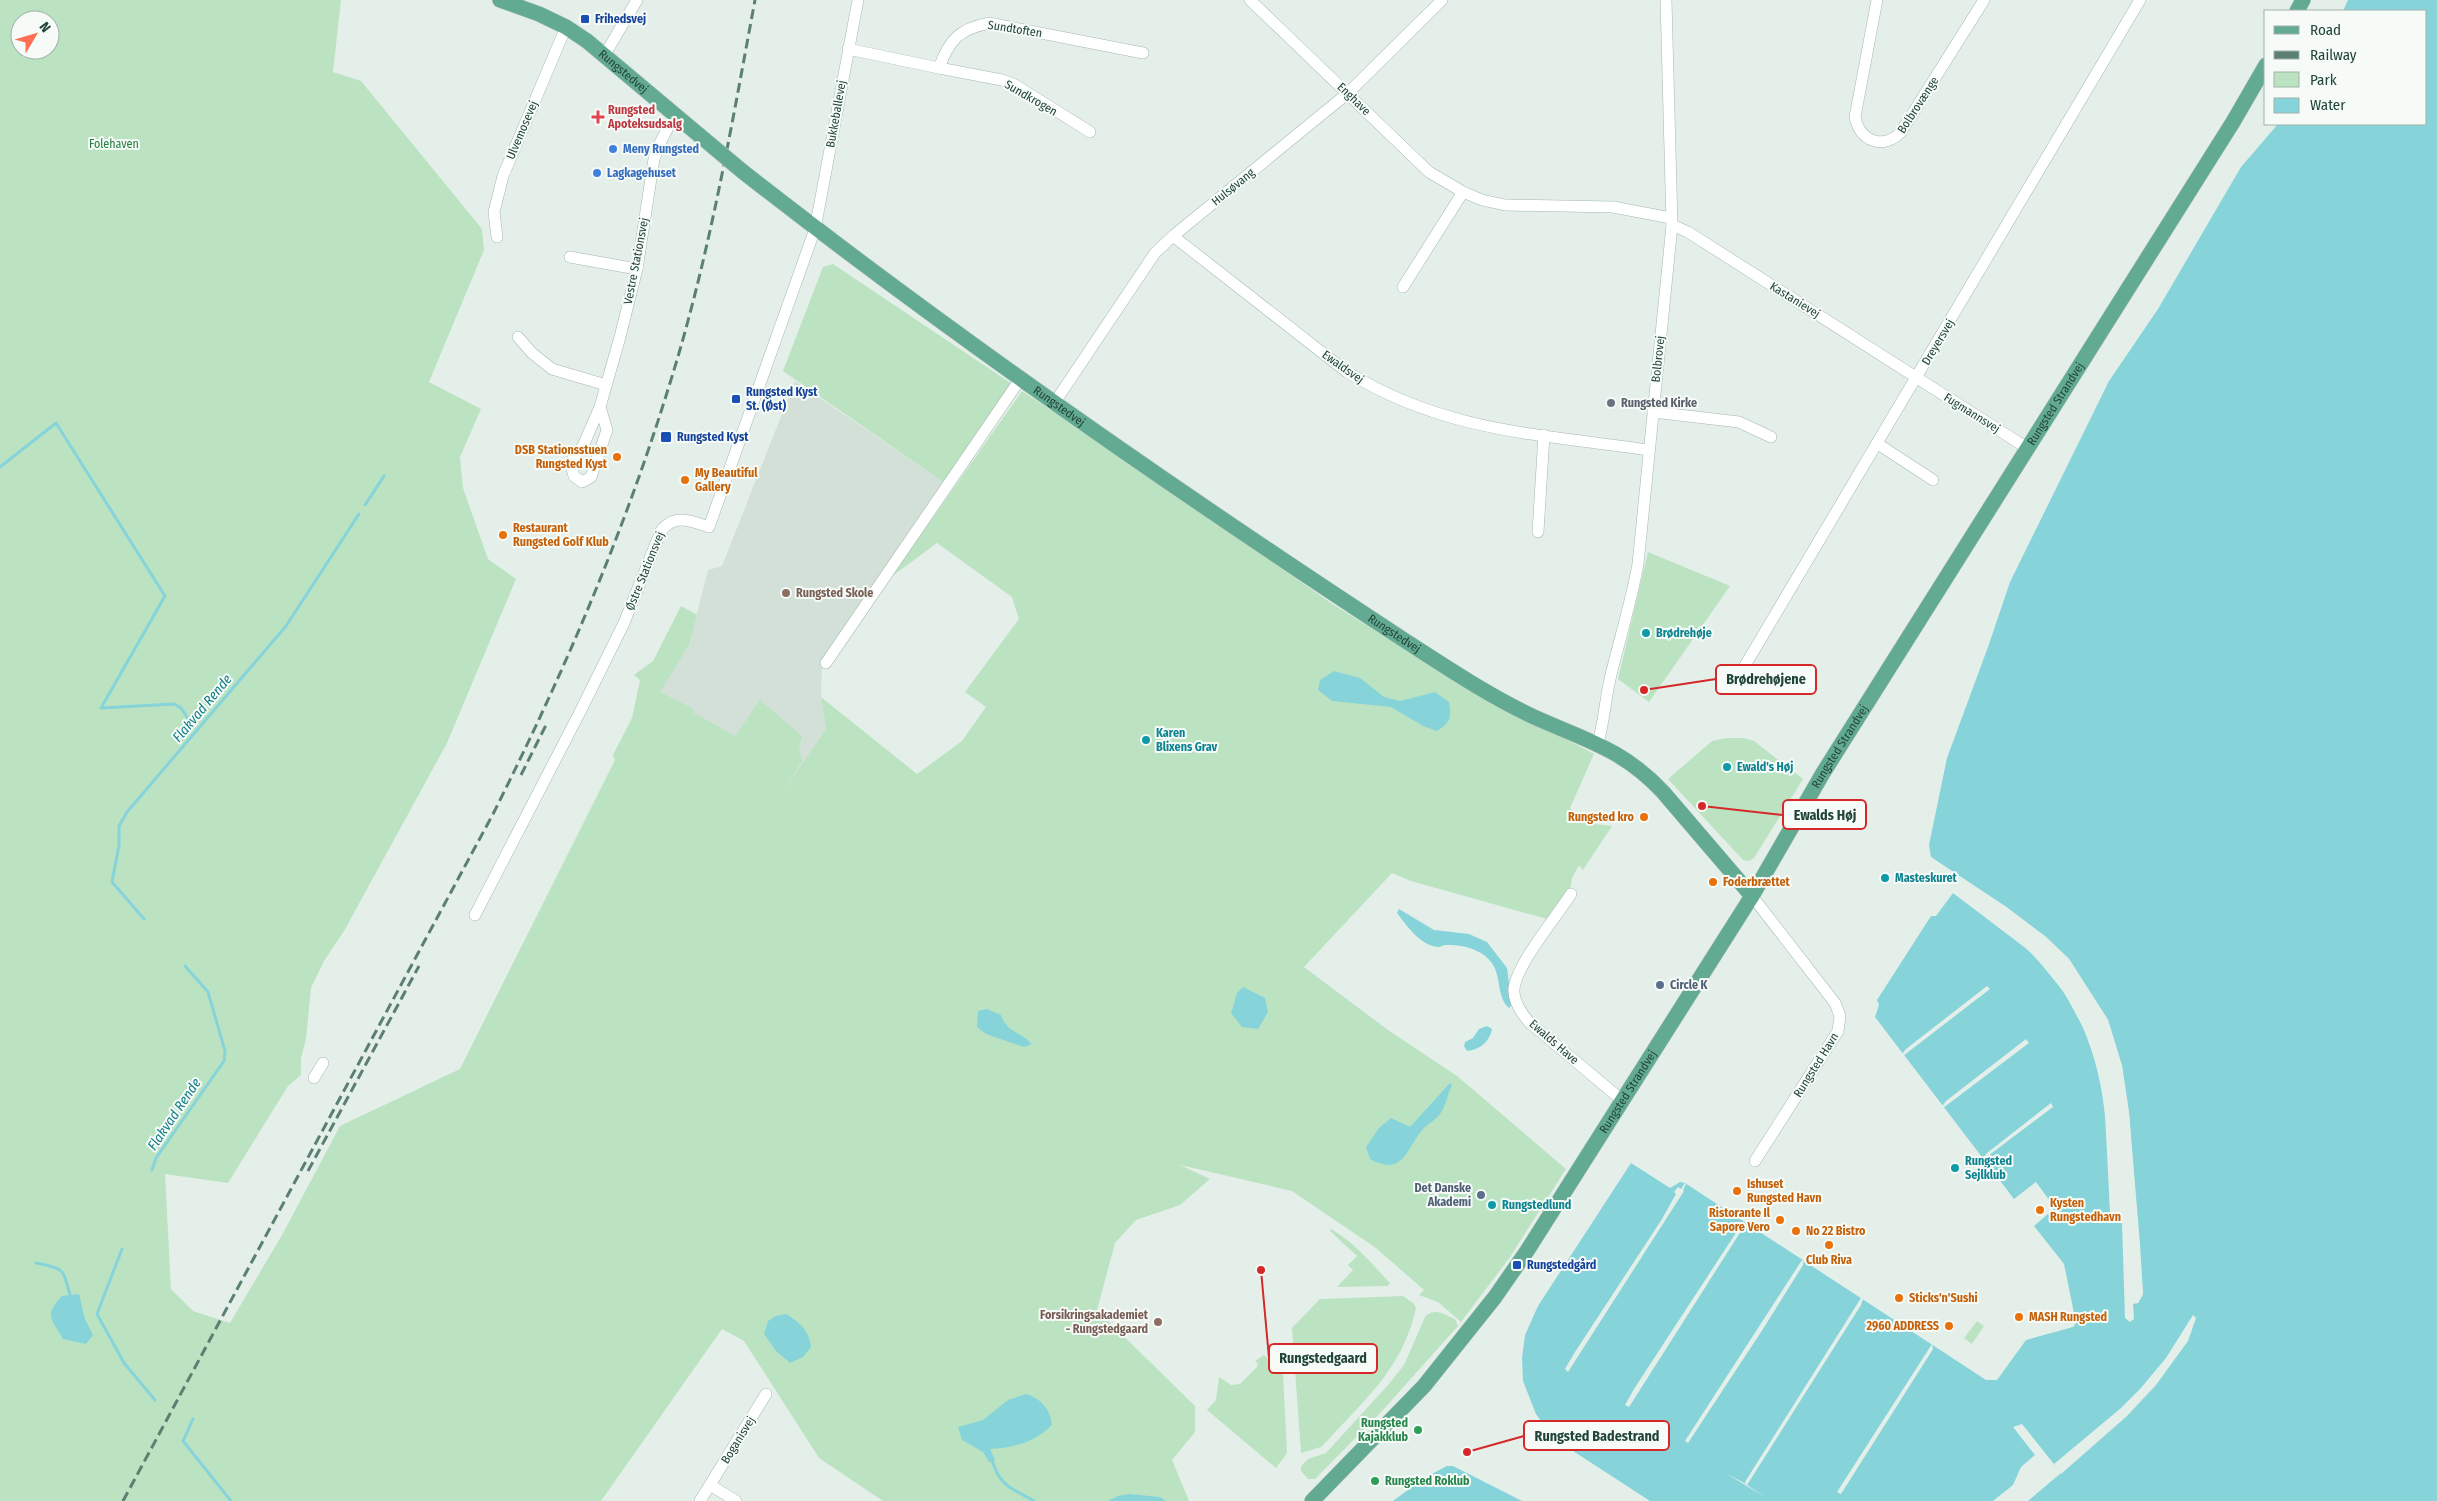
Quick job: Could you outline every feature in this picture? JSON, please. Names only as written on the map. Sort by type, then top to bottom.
[{"type":"main road","name":"Rungstedvej","points":[[500,0],[539,14],[566,27],[815,229],[1054,402],[1410,644],[1533,716],[1598,743],[1624,757],[1650,777],[1752,896]]},
{"type":"main road","name":"Rungsted Strandvej","points":[[1312,1501],[1424,1386],[1472,1327],[1527,1252],[1752,896],[1823,773],[2233,122],[2264,68]]},
{"type":"street","points":[[604,56],[637,0]]},
{"type":"street","name":"Bukkeballevej","points":[[815,229],[858,0]]},
{"type":"street","name":"Enghave","points":[[1250,0],[1429,172],[1463,192],[1482,200],[1505,205],[1613,208],[1671,221]]},
{"type":"street","name":"Hulsøvang","points":[[1054,402],[1155,253],[1173,236],[1348,93],[1442,0]]},
{"type":"street","name":"Bolbrovej","points":[[1598,743],[1604,723],[1610,680],[1633,594],[1638,564],[1671,221],[1666,0]]},
{"type":"street","name":"Bolbrovænge","points":[[1877,0],[1855,117],[1860,132],[1873,141],[1881,142],[1896,138],[1901,132],[1984,0]]},
{"type":"street","name":"Dreyersvej","points":[[1734,684],[2140,0]]},
{"type":"street","name":"Sundtoften","points":[[939,68],[946,48],[957,35],[972,26],[989,23],[1144,53]]},
{"type":"street","name":"Ulvemosevej","points":[[498,237],[494,212],[503,176],[566,27]]},
{"type":"street","points":[[848,49],[939,68]]},
{"type":"street","name":"Sundkrogen","points":[[939,68],[1002,80],[1015,85],[1090,132]]},
{"type":"street","name":"Vestre Stationsvej","points":[[600,407],[607,430],[591,477],[582,482],[574,476],[571,465],[574,456],[583,446],[600,407],[637,269],[654,159],[674,116]]},
{"type":"street","points":[[1403,287],[1463,192]]},
{"type":"street","name":"Kastanievej","points":[[1671,221],[1917,378]]},
{"type":"street","name":"Østre Stationsvej","points":[[475,915],[624,623],[660,531],[666,524],[678,519],[687,519],[710,527],[815,229]]},
{"type":"street","name":"Ewaldsvej","points":[[1173,236],[1348,372],[1374,388],[1405,403],[1445,417],[1486,427],[1649,450]]},
{"type":"street","points":[[570,257],[637,269]]},
{"type":"street","points":[[518,337],[532,353],[552,369],[606,385]]},
{"type":"street","name":"Rungstedvej","points":[[826,663],[1021,378]]},
{"type":"street","name":"Fugmannsvej","points":[[1917,378],[2027,448]]},
{"type":"street","points":[[1653,412],[1738,422],[1771,437]]},
{"type":"street","points":[[1538,532],[1544,435]]},
{"type":"street","points":[[1878,444],[1933,480]]},
{"type":"street","name":"Ewalds Have","points":[[1571,894],[1518,972],[1514,990],[1519,1011],[1530,1023],[1623,1101]]},
{"type":"street","name":"Rungsted Havn","points":[[1752,896],[1835,1003],[1840,1024],[1838,1031],[1755,1161]]},
{"type":"street","points":[[314,1078],[323,1063]]},
{"type":"street","name":"Boganisvej","points":[[700,1501],[766,1394]]},
{"type":"street","points":[[710,1485],[736,1501]]},
{"type":"shaded area","name":"Rungsted Skole","points":[[795,381],[943,482],[822,665],[821,697],[826,729],[760,827],[629,740],[689,645],[708,570],[722,566]]},
{"type":"green space","name":"Folehaven","points":[[0,0],[341,0],[333,72],[361,81],[482,229],[484,250],[429,382],[481,409],[460,457],[463,488],[488,559],[516,579],[447,743],[344,931],[324,961],[311,988],[306,1039],[301,1058],[301,1075],[288,1086],[228,1183],[165,1174],[171,1289],[193,1311],[230,1323],[282,1235],[340,1126],[460,1069],[615,760],[613,755],[632,718],[640,680],[634,675],[653,661],[681,606],[697,615],[689,645],[660,692],[692,708],[694,713],[735,736],[760,700],[802,736],[799,747],[802,761],[782,793],[826,729],[821,697],[917,774],[962,741],[986,707],[965,692],[1019,619],[1012,597],[937,543],[891,577],[1022,391],[1154,479],[1331,603],[1446,675],[1594,754],[1570,808],[1586,823],[1612,826],[1583,870],[1579,865],[1572,878],[1571,886],[1547,919],[1411,881],[1392,873],[1304,967],[1388,1030],[1457,1076],[1566,1169],[1510,1257],[1458,1326],[1461,1322],[1438,1302],[1419,1295],[1424,1290],[1376,1248],[1292,1191],[1180,1165],[1210,1179],[1180,1205],[1136,1220],[1115,1243],[1097,1310],[1195,1406],[1195,1432],[1172,1460],[1189,1501],[883,1501],[819,1458],[744,1341],[722,1329],[601,1501],[0,1501]]},
{"type":"green space","points":[[833,264],[1012,384],[943,482],[783,371],[823,267]]},
{"type":"green space","points":[[1648,552],[1730,586],[1649,702],[1618,679]]},
{"type":"green space","points":[[1727,738],[1743,738],[1754,741],[1803,779],[1754,858],[1749,861],[1743,860],[1668,779],[1712,741]]},
{"type":"green space","points":[[1331,1229],[1362,1254],[1390,1283],[1388,1286],[1337,1287],[1353,1270],[1348,1265],[1357,1256],[1330,1231]]},
{"type":"green space","points":[[1403,1296],[1413,1303],[1416,1308],[1402,1348],[1392,1365],[1369,1396],[1321,1447],[1301,1453],[1292,1328],[1320,1299]]},
{"type":"green space","points":[[1432,1312],[1436,1312],[1455,1319],[1458,1326],[1382,1411],[1315,1479],[1308,1479],[1301,1471],[1301,1466],[1308,1459],[1326,1453],[1388,1385],[1404,1365],[1425,1317]]},
{"type":"green space","points":[[1977,1321],[1984,1326],[1972,1344],[1964,1338]]},
{"type":"green space","points":[[1264,1355],[1283,1373],[1287,1453],[1276,1468],[1207,1410],[1216,1400],[1219,1377],[1231,1385],[1240,1384],[1257,1367],[1258,1364],[1255,1361]]},
{"type":"water","points":[[2348,0],[2437,0],[2437,1501],[2028,1501],[2061,1473],[2022,1424],[2013,1427],[2035,1455],[2021,1467],[2013,1485],[1993,1501],[1650,1501],[1553,1438],[1536,1414],[1523,1381],[1522,1358],[1525,1335],[1538,1306],[1631,1163],[1670,1188],[1680,1182],[1685,1183],[1986,1380],[1997,1380],[2026,1340],[2073,1327],[2076,1323],[2064,1264],[2034,1226],[2055,1208],[2036,1182],[2014,1199],[1875,1017],[1879,1005],[1877,1000],[1931,916],[1936,916],[1953,893],[2012,936],[2048,972],[2070,1002],[2085,1033],[2096,1066],[2103,1100],[2107,1135],[2110,1211],[2112,1214],[2126,1218],[2130,1303],[2138,1303],[2143,1294],[2129,1113],[2122,1066],[2108,1020],[2069,959],[2046,937],[2005,906],[1931,857],[1929,845],[1947,758],[2010,582],[2109,381],[2158,309],[2241,167],[2277,125],[2427,125],[2427,10],[2343,10]]},
{"type":"water","points":[[1334,671],[1360,678],[1384,697],[1400,701],[1435,692],[1449,702],[1449,719],[1437,731],[1423,726],[1391,707],[1332,701],[1318,690],[1320,680]]},
{"type":"water","points":[[1399,909],[1434,930],[1469,934],[1487,942],[1507,968],[1512,1005],[1509,1008],[1502,998],[1497,973],[1487,957],[1458,945],[1438,947],[1426,943],[1414,934],[1397,913]]},
{"type":"water","points":[[1243,987],[1265,998],[1268,1012],[1258,1029],[1242,1027],[1231,1013],[1237,993]]},
{"type":"water","points":[[987,1009],[1001,1015],[1010,1029],[1032,1044],[1024,1047],[986,1034],[977,1027],[978,1011]]},
{"type":"water","points":[[1487,1026],[1492,1029],[1487,1041],[1476,1049],[1467,1051],[1464,1046],[1465,1042],[1473,1038],[1479,1029]]},
{"type":"water","points":[[1450,1083],[1452,1085],[1442,1111],[1436,1119],[1422,1130],[1402,1159],[1390,1165],[1381,1164],[1370,1159],[1366,1147],[1379,1128],[1391,1118],[1410,1127]]},
{"type":"water","points":[[79,1294],[85,1319],[93,1335],[86,1344],[63,1339],[51,1317],[51,1312],[56,1302],[62,1296]]},
{"type":"water","points":[[786,1314],[806,1331],[811,1347],[803,1357],[790,1363],[776,1351],[764,1334],[768,1321],[776,1316]]},
{"type":"water","points":[[1026,1394],[1041,1402],[1049,1414],[1052,1425],[1039,1436],[1024,1443],[990,1449],[995,1460],[993,1463],[989,1462],[983,1452],[962,1440],[958,1427],[983,1420],[1008,1400]]},
{"type":"water","points":[[1447,1466],[1453,1466],[1522,1501],[1393,1501],[1424,1478]]},
{"type":"water","points":[[1129,1494],[1160,1497],[1166,1501],[1108,1501],[1118,1496]]},
{"type":"pier","points":[[1954,891],[2022,941],[2053,972],[2078,1010],[2096,1051],[2107,1095],[2113,1210],[2116,1214],[2128,1217],[2132,1301],[2137,1301],[2140,1293],[2127,1113],[2120,1067],[2106,1021],[2067,960],[2044,938],[1987,897],[2005,906],[2046,937],[2069,959],[2108,1020],[2122,1066],[2129,1113],[2140,1244],[2143,1294],[2138,1303],[2133,1304],[2134,1319],[2130,1322],[2125,1318],[2122,1223],[2090,1222],[2121,1220],[2122,1218],[2115,1217],[2110,1211],[2104,1095],[2100,1074],[2085,1031],[2064,992],[2032,953],[1953,893]]},
{"type":"pier","points":[[1987,986],[1990,989],[1903,1056],[1902,1054],[1906,1049]]},
{"type":"pier","points":[[2026,1039],[2029,1043],[1943,1108],[1942,1106],[1946,1101]]},
{"type":"pier","points":[[2051,1103],[2053,1107],[1983,1158],[1987,1153]]},
{"type":"pier","points":[[1685,1183],[1684,1191],[1568,1372],[1565,1369],[1575,1352],[1662,1219],[1676,1194],[1674,1192],[1678,1187],[1681,1189]]},
{"type":"pier","points":[[1743,1222],[1745,1223],[1743,1228],[1629,1407],[1625,1405],[1634,1389]]},
{"type":"pier","points":[[1802,1260],[1804,1261],[1803,1265],[1688,1443],[1685,1441]]},
{"type":"pier","points":[[1861,1298],[1863,1299],[1861,1305],[1747,1485],[1765,1497],[1727,1474],[1746,1484],[1745,1482]]},
{"type":"pier","points":[[2193,1315],[2196,1318],[2188,1341],[2156,1385],[2127,1416],[2061,1474],[2054,1464],[2121,1408],[2140,1389],[2166,1358]]},
{"type":"pier","points":[[1932,1344],[1933,1349],[1841,1494],[1837,1492]]},
{"type":"waterway","points":[[0,467],[56,423],[165,596],[101,708],[174,704],[181,708],[189,720]]},
{"type":"waterway","name":"Flakvad Rende","points":[[365,505],[384,476]]},
{"type":"waterway","name":"Flakvad Rende","points":[[144,919],[112,882],[119,845],[119,826],[127,812],[286,626],[359,514]]},
{"type":"waterway","name":"Flakvad Rende","points":[[152,1170],[156,1158],[224,1061],[225,1051],[208,992],[185,966]]},
{"type":"waterway","name":"Flakvad Rende","points":[[122,1249],[97,1314],[124,1363],[155,1400]]},
{"type":"waterway","points":[[36,1263],[59,1269],[64,1276],[71,1298]]},
{"type":"waterway","name":"Flakvad Rende","points":[[193,1419],[183,1441],[231,1501]]},
{"type":"waterway","points":[[993,1463],[1004,1483],[1034,1501]]},
{"type":"railway","points":[[123,1501],[493,814],[568,656],[633,494],[684,336],[708,241],[755,0]]},
{"type":"railway","points":[[521,775],[547,723]]},
{"type":"railway","points":[[308,1171],[419,966]]},
{"type":"place","name":"Frihedsvej","points":[[585,19]]},
{"type":"place","name":"Rungsted Apoteksudsalg","points":[[598,117]]},
{"type":"place","name":"Meny Rungsted","points":[[613,149]]},
{"type":"place","name":"Lagkagehuset","points":[[597,173]]},
{"type":"place","name":"Rungsted Kyst St. (Øst)","points":[[736,399]]},
{"type":"place","name":"Rungsted Kirke","points":[[1611,403]]},
{"type":"place","name":"Rungsted Kyst","points":[[666,437]]},
{"type":"place","name":"DSB Stationsstuen Rungsted Kyst","points":[[617,457]]},
{"type":"place","name":"My Beautiful Gallery","points":[[685,480]]},
{"type":"place","name":"Restaurant Rungsted Golf Klub","points":[[503,535]]},
{"type":"place","name":"Rungsted Skole","points":[[786,593]]},
{"type":"place","name":"Brødrehøje","points":[[1646,633]]},
{"type":"place","name":"Brødrehøjene","points":[[1644,690]]},
{"type":"place","name":"Karen Blixens Grav","points":[[1146,740]]},
{"type":"place","name":"Ewald's Høj","points":[[1727,767]]},
{"type":"place","name":"Ewalds Høj","points":[[1702,806]]},
{"type":"place","name":"Rungsted kro","points":[[1644,817]]},
{"type":"place","name":"Masteskuret","points":[[1885,878]]},
{"type":"place","name":"Foderbrættet","points":[[1713,882]]},
{"type":"place","name":"Circle K","points":[[1660,985]]},
{"type":"place","name":"Rungsted Sejlklub","points":[[1955,1168]]},
{"type":"place","name":"Ishuset Rungsted Havn","points":[[1737,1191]]},
{"type":"place","name":"Det Danske Akademi","points":[[1481,1195]]},
{"type":"place","name":"Rungstedlund","points":[[1492,1205]]},
{"type":"place","name":"Kysten Rungstedhavn","points":[[2040,1210]]},
{"type":"place","name":"Ristorante Il Sapore Vero","points":[[1780,1220]]},
{"type":"place","name":"No 22 Bistro","points":[[1796,1231]]},
{"type":"place","name":"Club Riva","points":[[1829,1245]]},
{"type":"place","name":"Rungstedgård","points":[[1517,1265]]},
{"type":"place","name":"Rungstedgaard","points":[[1261,1270]]},
{"type":"place","name":"Sticks'n'Sushi","points":[[1899,1298]]},
{"type":"place","name":"MASH Rungsted","points":[[2019,1317]]},
{"type":"place","name":"Forsikringsakademiet - Rungstedgaard","points":[[1158,1322]]},
{"type":"place","name":"2960 ADDRESS","points":[[1949,1326]]},
{"type":"place","name":"Rungsted Kajakklub","points":[[1418,1430]]},
{"type":"place","name":"Rungsted Badestrand","points":[[1467,1452]]},
{"type":"place","name":"Rungsted Roklub","points":[[1375,1481]]}]
